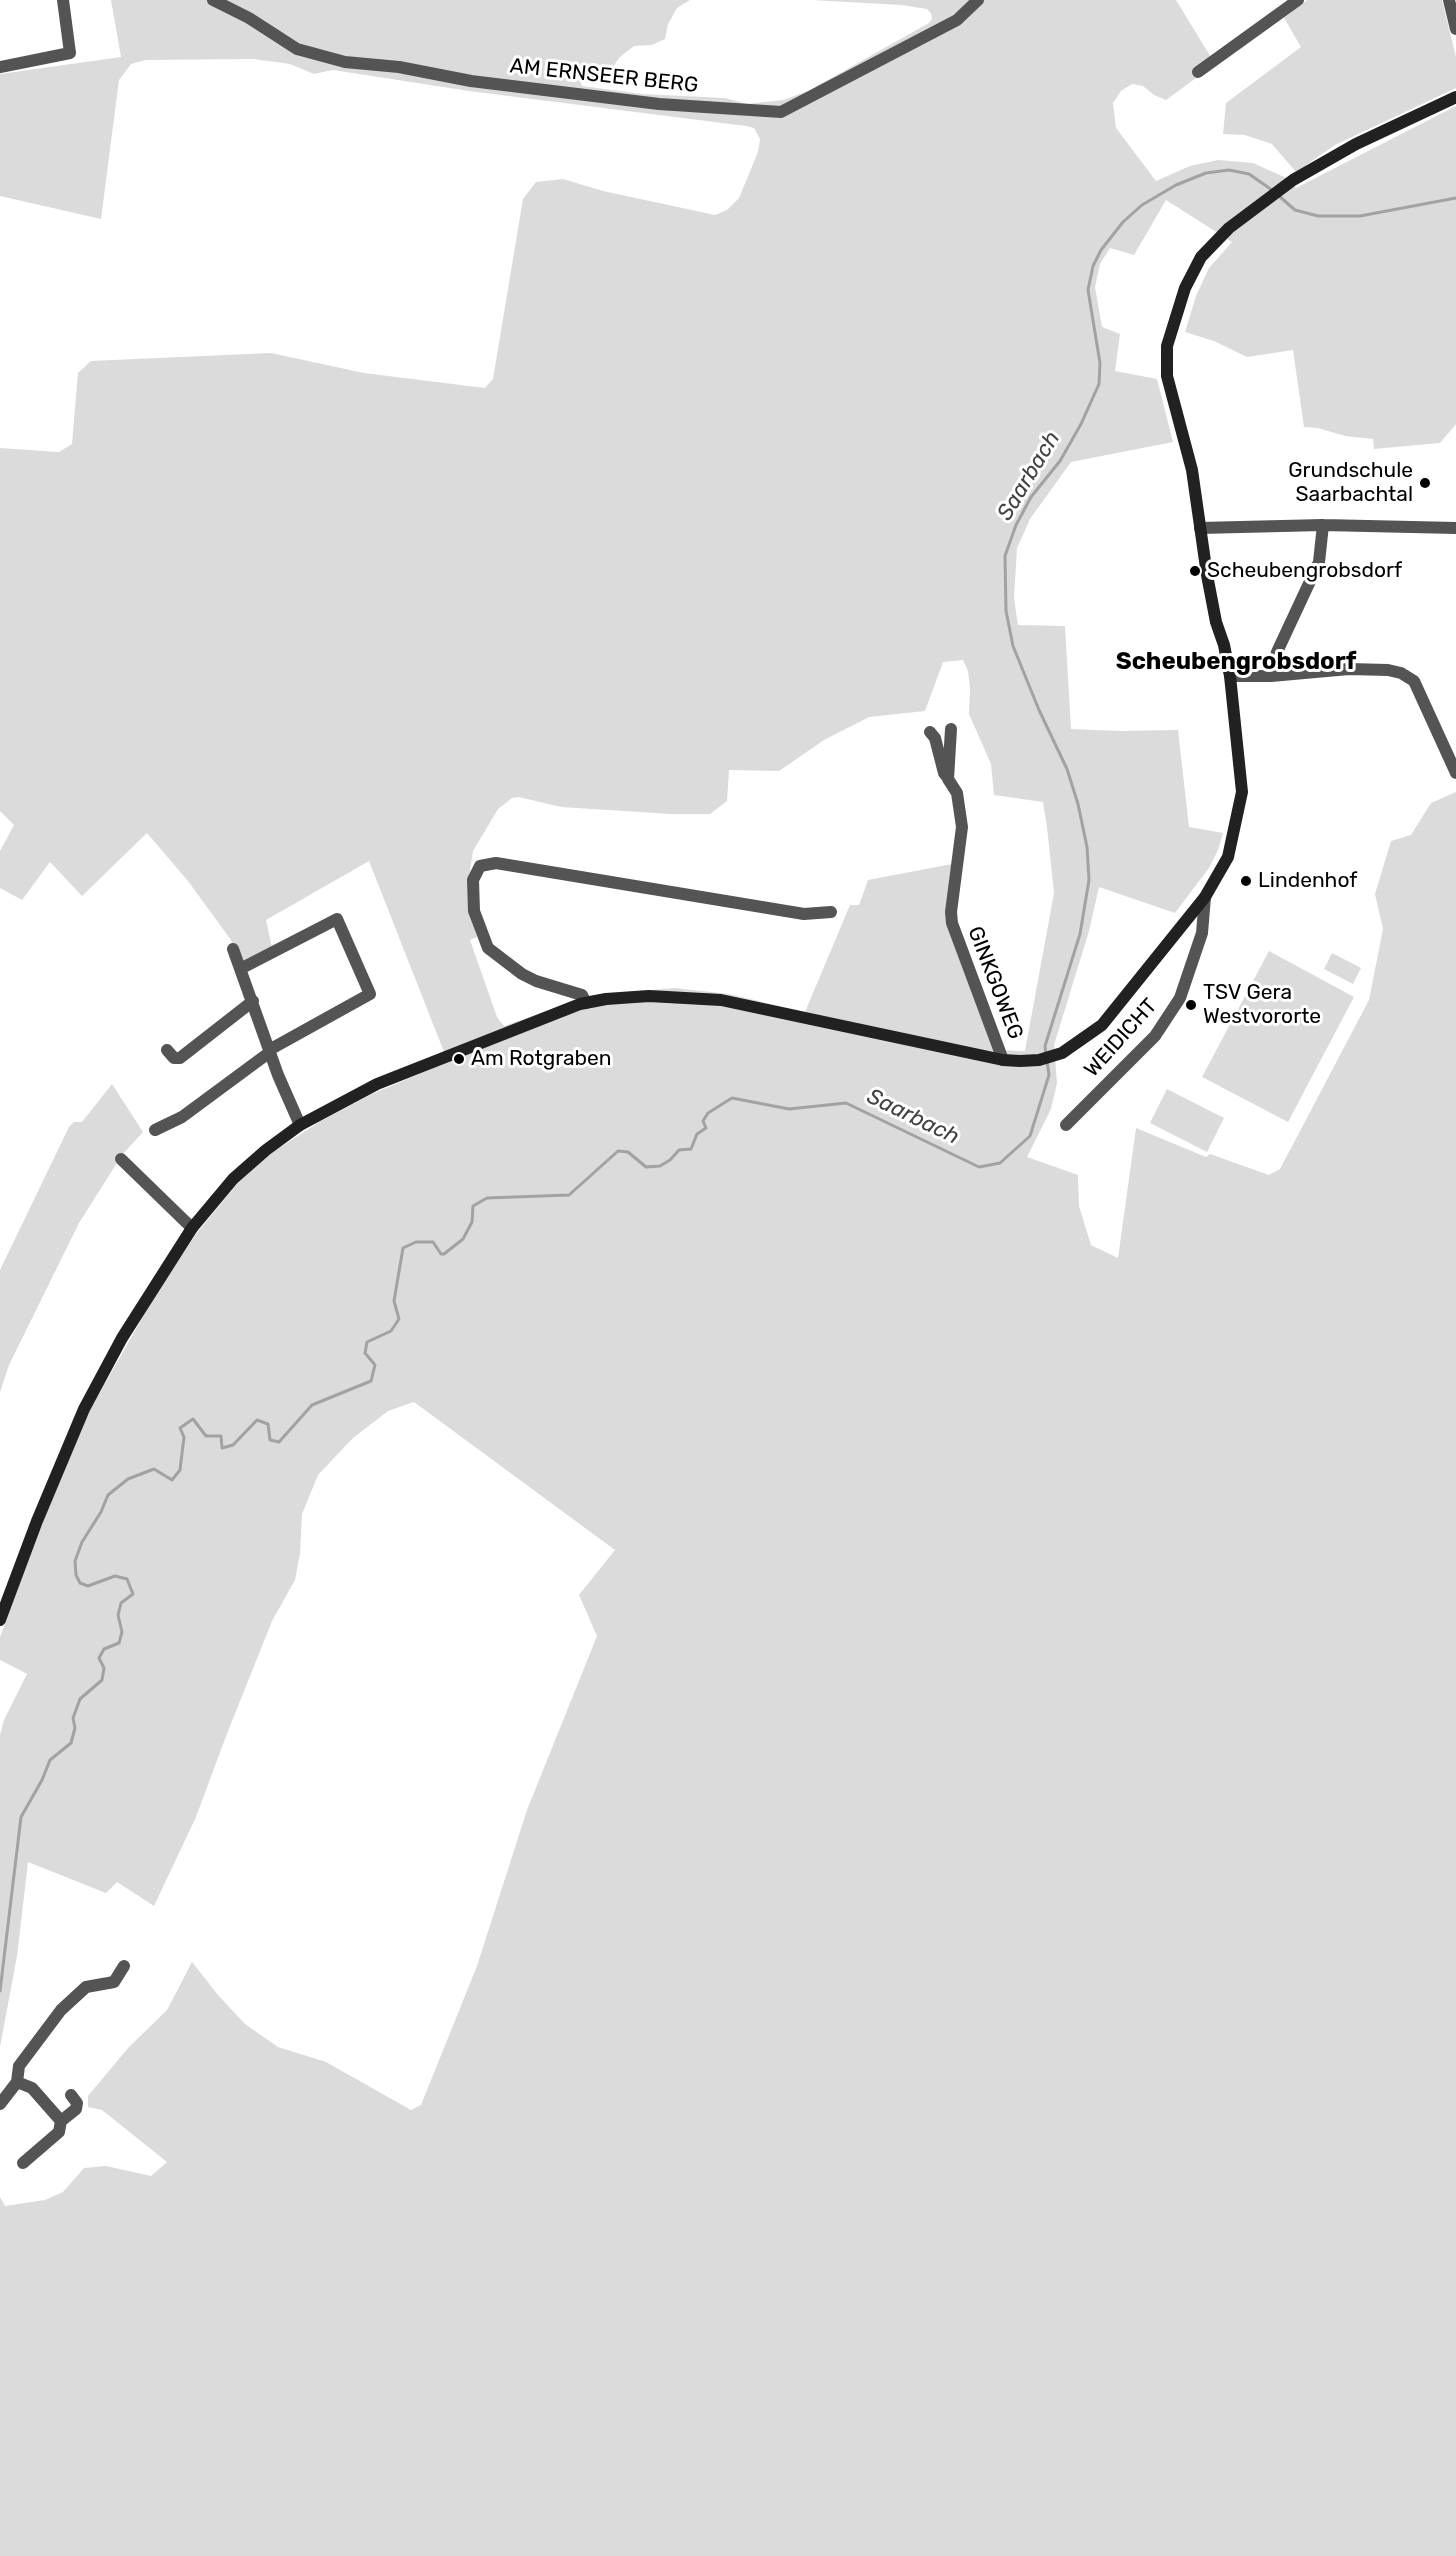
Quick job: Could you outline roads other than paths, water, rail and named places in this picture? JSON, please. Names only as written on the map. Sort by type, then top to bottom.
[{"type":"main road","points":[[0,1620],[37,1521],[84,1409],[122,1338],[192,1228],[233,1179],[266,1150],[300,1125],[376,1084],[507,1031],[586,1003],[649,996],[721,1000],[1003,1060],[1039,1060],[1062,1053],[1102,1025],[1204,897],[1228,858],[1242,792],[1230,676],[1224,645],[1215,622],[1192,470],[1167,376],[1167,346],[1185,288],[1202,257],[1229,228],[1293,180],[1356,144],[1456,97]]},
{"type":"street","points":[[0,67],[70,53],[63,0]]},
{"type":"street","name":"AM ERNSEER BERG","points":[[213,0],[249,18],[297,49],[345,62],[399,67],[471,81],[659,104],[781,112],[957,20],[978,0]]},
{"type":"street","points":[[1449,0],[1456,29]]},
{"type":"street","points":[[1198,72],[1294,1]]},
{"type":"street","points":[[1200,528],[1323,525],[1456,528]]},
{"type":"street","points":[[1271,676],[1277,652],[1319,562],[1323,525]]},
{"type":"street","points":[[1230,676],[1271,676],[1349,669],[1388,670],[1401,673],[1414,681],[1456,773]]},
{"type":"street","name":"GINKGOWEG","points":[[948,779],[951,729]]},
{"type":"street","name":"GINKGOWEG","points":[[930,732],[935,738],[944,773],[957,793],[962,827],[951,912],[952,923],[1003,1060]]},
{"type":"street","points":[[586,1003],[582,995],[536,981],[522,974],[488,948],[474,911],[473,880],[480,866],[496,863],[804,914],[831,912]]},
{"type":"street","name":"WEIDICHT","points":[[1066,1125],[1155,1036],[1180,998],[1202,933],[1204,897]]},
{"type":"street","points":[[155,1130],[182,1117],[270,1051],[370,994],[337,919],[242,968]]},
{"type":"street","points":[[233,949],[300,1125]]},
{"type":"street","points":[[167,1050],[174,1058],[180,1058],[253,1001]]},
{"type":"street","points":[[121,1159],[192,1228]]},
{"type":"street","points":[[0,2104],[17,2082],[19,2066],[61,2010],[86,1987],[98,1983],[114,1982],[124,1966]]},
{"type":"street","points":[[17,2082],[32,2088],[62,2121]]},
{"type":"street","points":[[23,2163],[59,2132],[62,2121],[77,2107],[71,2095]]},
{"type":"waterway","name":"Saarbach","points":[[1046,1054],[1045,1046],[1080,934],[1089,880],[1087,847],[1078,804],[1067,769],[1039,710],[1013,646],[1006,611],[1005,556],[1016,525],[1031,497],[1060,461],[1081,424],[1099,384],[1100,363],[1088,290],[1093,266],[1101,250],[1123,222],[1142,205],[1176,185],[1206,173],[1229,170],[1249,174],[1272,190]]},
{"type":"waterway","name":"Saarbach","points":[[1279,196],[1295,210],[1318,216],[1360,216],[1456,198]]},
{"type":"waterway","name":"Saarbach","points":[[0,1991],[21,1817],[42,1780],[50,1760],[71,1743],[75,1728],[73,1718],[80,1699],[102,1680],[104,1668],[99,1658],[104,1649],[119,1643],[122,1632],[118,1615],[121,1603],[133,1594],[127,1579],[115,1576],[88,1586],[80,1583],[76,1575],[75,1561],[82,1542],[101,1512],[108,1495],[128,1479],[154,1469],[172,1480],[180,1470],[184,1437],[180,1428],[193,1419],[206,1436],[221,1436],[222,1448],[233,1445],[257,1420],[268,1424],[270,1440],[279,1442],[312,1405],[371,1381],[375,1365],[365,1353],[367,1342],[391,1331],[399,1319],[394,1301],[403,1248],[416,1242],[433,1242],[441,1254],[444,1254],[463,1239],[472,1222],[473,1206],[487,1198],[569,1195],[618,1151],[628,1152],[646,1167],[660,1166],[670,1160],[679,1150],[691,1149],[697,1134],[706,1128],[703,1121],[708,1113],[732,1098],[789,1109],[846,1103],[979,1167],[1000,1163],[1030,1136],[1049,1075],[1047,1061]]},
{"type":"place","name":"Grundschule Saarbachtal","points":[[1425,483]]},
{"type":"place","name":"Scheubengrobsdorf","points":[[1195,571]]},
{"type":"place","name":"Lindenhof","points":[[1246,881]]},
{"type":"place","name":"TSV Gera Westvororte","points":[[1191,1005]]},
{"type":"place","name":"Am Rotgraben","points":[[459,1059]]},
{"type":"district","name":"Scheubengrobsdorf","points":[[1236,662]]}]
